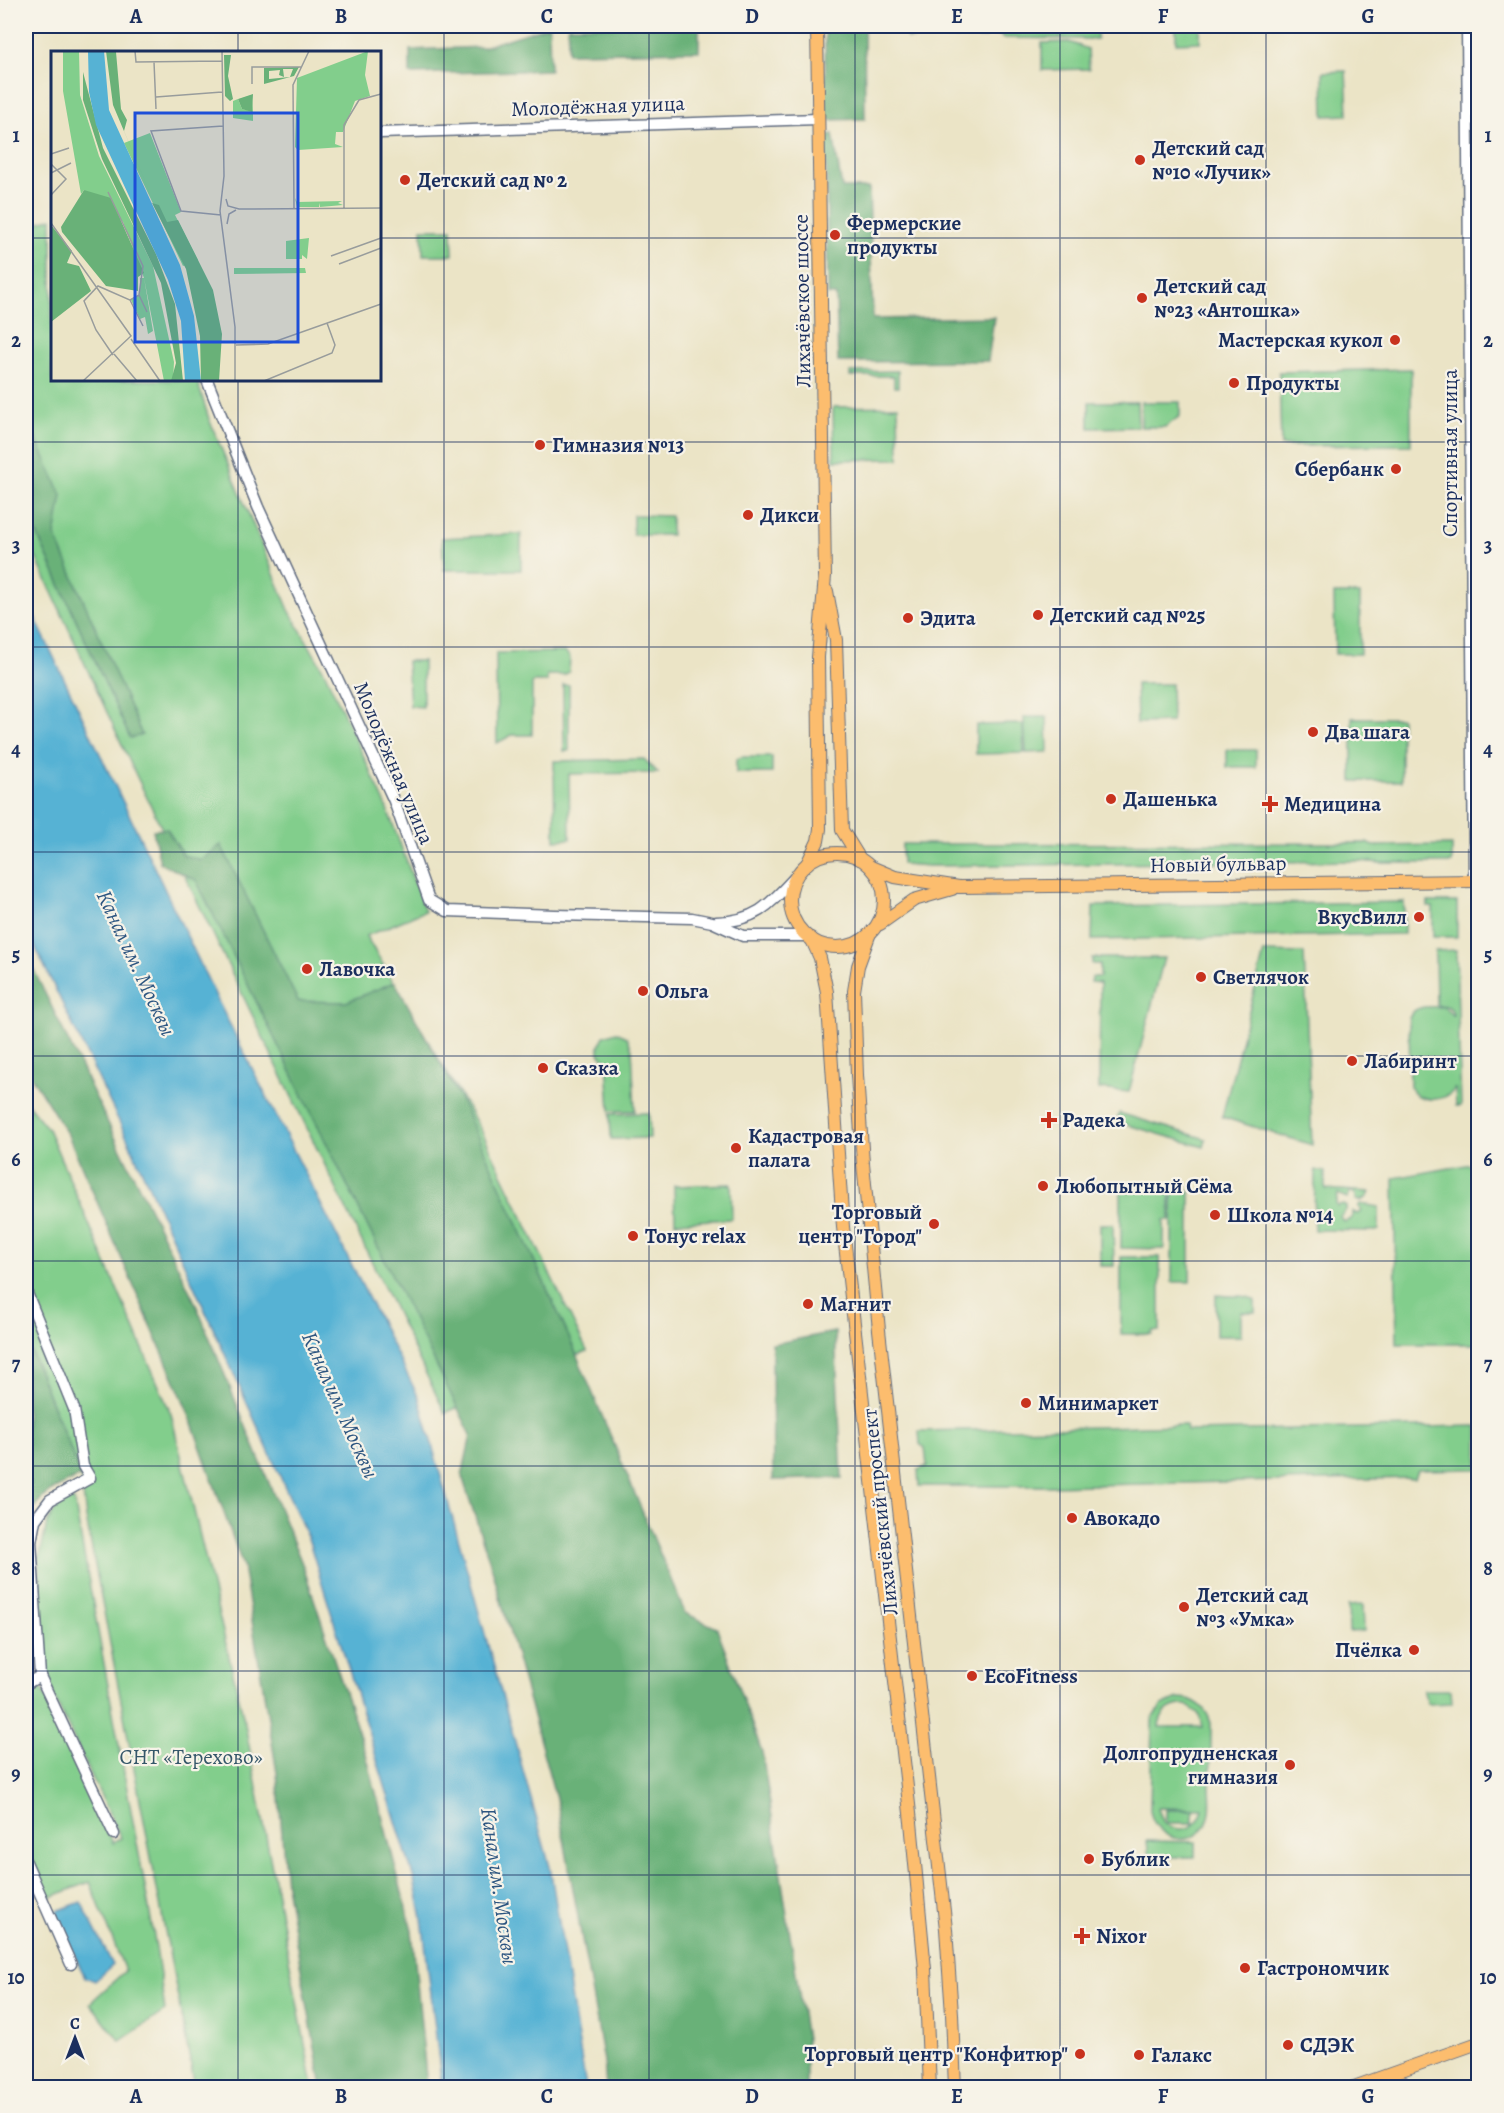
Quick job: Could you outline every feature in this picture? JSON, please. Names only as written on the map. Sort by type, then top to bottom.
[{"type":"main road","name":"Лихачёвское шоссе","points":[[807,864],[820,829],[818,657],[825,576],[816,26]]},
{"type":"main road","name":"Лихачёвское шоссе","points":[[825,576],[836,639],[842,830],[860,859]]},
{"type":"main road","name":"Лихачёвский проспект","points":[[930,2088],[925,1969],[912,1833],[843,1227],[827,992],[820,958],[792,912],[791,892],[798,874],[807,864],[831,853],[842,853],[860,859],[871,867],[878,876],[884,897],[880,919],[872,931],[858,966],[854,991],[858,1094],[879,1330],[946,1929],[957,2088]]},
{"type":"main road","name":"Новый бульвар","points":[[871,867],[895,877],[959,887],[1476,881]]},
{"type":"main road","name":"Новый бульвар","points":[[872,931],[914,900],[959,887]]},
{"type":"main road","points":[[809,937],[824,945],[841,947],[860,941],[872,931]]},
{"type":"main road","points":[[1351,2088],[1479,2043]]},
{"type":"street","name":"Спортивная улица","points":[[1467,26],[1476,881]]},
{"type":"street","name":"Молодёжная улица","points":[[381,133],[818,119]]},
{"type":"street","name":"Молодёжная улица","points":[[207,381],[258,507],[394,801],[429,900],[447,911],[692,918],[712,922],[743,936],[809,937]]},
{"type":"street","name":"Молодёжная улица","points":[[712,922],[741,920],[759,912],[798,874]]},
{"type":"street","points":[[26,1292],[74,1409],[83,1466],[90,1478],[50,1500],[35,1520],[31,1542],[40,1676],[114,1834]]},
{"type":"street","points":[[26,1684],[40,1676]]},
{"type":"street","points":[[26,1862],[71,1964]]},
{"type":"green space","points":[[549,26],[550,70],[410,74],[410,50],[483,47]]},
{"type":"green space","points":[[568,26],[699,26],[699,51],[568,53]]},
{"type":"green space","points":[[825,26],[864,26],[865,119],[826,120]]},
{"type":"green space","points":[[906,26],[1097,26],[1097,39],[1002,38],[1002,35],[986,35],[985,38],[907,38]]},
{"type":"green space","points":[[1176,26],[1200,26],[1200,42],[1176,43]]},
{"type":"green space","points":[[1472,26],[1478,26],[1478,308],[1475,306]]},
{"type":"green space","points":[[1069,42],[1088,49],[1089,69],[1042,70],[1042,43]]},
{"type":"green space","points":[[1346,71],[1348,115],[1324,116],[1323,72]]},
{"type":"green space","points":[[833,134],[842,188],[869,188],[873,319],[994,317],[988,361],[838,362],[836,295],[828,295],[826,135]]},
{"type":"green space","points":[[51,218],[51,381],[197,381],[209,419],[289,610],[325,673],[385,803],[425,911],[366,936],[481,1130],[587,1351],[445,1413],[135,773],[26,536],[26,227]]},
{"type":"green space","points":[[422,229],[452,229],[453,255],[423,255]]},
{"type":"green space","points":[[1411,369],[1411,445],[1281,446],[1279,372]]},
{"type":"green space","points":[[898,371],[898,387],[894,387],[894,376],[850,376],[850,372]]},
{"type":"green space","points":[[1089,402],[1137,402],[1138,427],[1089,428]]},
{"type":"green space","points":[[1141,402],[1180,402],[1180,416],[1165,427],[1141,427]]},
{"type":"green space","points":[[898,406],[899,459],[834,460],[833,407]]},
{"type":"green space","points":[[26,418],[62,495],[55,535],[142,735],[130,738],[26,510]]},
{"type":"green space","points":[[633,515],[671,516],[671,535],[633,535]]},
{"type":"green space","points":[[521,534],[521,570],[444,570],[442,538]]},
{"type":"green space","points":[[1334,594],[1360,594],[1360,654],[1335,654]]},
{"type":"green space","points":[[565,652],[570,657],[569,672],[564,675],[547,675],[547,682],[532,682],[532,735],[512,735],[497,743],[496,653]]},
{"type":"green space","points":[[407,661],[423,661],[423,707],[410,706]]},
{"type":"green space","points":[[1136,684],[1171,684],[1172,722],[1137,723]]},
{"type":"green space","points":[[563,685],[569,685],[569,751],[564,751]]},
{"type":"green space","points":[[1024,717],[1047,717],[1048,752],[1026,753]]},
{"type":"green space","points":[[1352,718],[1401,718],[1401,781],[1352,781]]},
{"type":"green space","points":[[1023,724],[1024,753],[976,754],[976,725]]},
{"type":"green space","points":[[1227,750],[1256,750],[1256,767],[1227,767]]},
{"type":"green space","points":[[772,757],[772,773],[736,773],[736,759]]},
{"type":"green space","points":[[644,759],[658,773],[569,774],[570,839],[555,840],[554,761]]},
{"type":"green space","points":[[167,829],[183,855],[201,860],[221,845],[298,1001],[346,1002],[395,982],[462,1102],[569,1337],[685,1613],[717,1628],[762,1752],[806,2039],[806,2087],[606,2087],[604,2061],[558,1806],[493,1572],[462,1476],[471,1435],[196,880],[160,863],[153,830]]},
{"type":"green space","points":[[1367,843],[1374,846],[1452,845],[1452,863],[1359,861],[929,866],[902,864],[902,844]]},
{"type":"green space","points":[[1404,902],[1404,934],[1092,940],[1093,906]]},
{"type":"green space","points":[[1428,902],[1457,902],[1457,937],[1433,937],[1433,907],[1428,907]]},
{"type":"green space","points":[[1456,950],[1461,1106],[1456,1106],[1455,1088],[1446,1096],[1432,1099],[1419,1096],[1410,1087],[1409,1017],[1419,1008],[1429,1007],[1444,1007],[1453,1016],[1452,1010],[1448,1007],[1436,1005],[1435,951]]},
{"type":"green space","points":[[1264,952],[1304,953],[1312,1145],[1222,1117]]},
{"type":"green space","points":[[26,954],[195,1302],[303,1566],[367,1758],[412,1931],[427,2087],[322,2087],[286,1885],[277,1773],[243,1566],[187,1409],[68,1135],[26,1068]]},
{"type":"green space","points":[[1092,958],[1164,958],[1129,1092],[1099,1089],[1100,983],[1091,982],[1092,977],[1100,977],[1100,964],[1092,964]]},
{"type":"green space","points":[[616,1032],[627,1037],[632,1049],[635,1111],[610,1111],[607,1062],[599,1053],[599,1046],[604,1036]]},
{"type":"green space","name":"СНТ «Терехово»","points":[[26,1102],[48,1129],[171,1414],[245,1724],[313,2087],[195,2087],[86,1518],[81,1476],[26,1339]]},
{"type":"green space","points":[[649,1113],[650,1138],[611,1139],[610,1114]]},
{"type":"green space","points":[[1119,1113],[1206,1139],[1204,1147],[1117,1122]]},
{"type":"green space","points":[[1466,1165],[1478,1165],[1478,1344],[1397,1344],[1394,1178]]},
{"type":"green space","points":[[1315,1170],[1325,1172],[1325,1189],[1370,1192],[1366,1198],[1360,1200],[1356,1200],[1356,1195],[1353,1193],[1350,1193],[1347,1198],[1338,1194],[1336,1203],[1337,1206],[1342,1204],[1346,1206],[1346,1210],[1340,1217],[1345,1222],[1352,1218],[1352,1211],[1357,1214],[1360,1212],[1361,1209],[1358,1207],[1360,1204],[1379,1207],[1379,1230],[1314,1230]]},
{"type":"green space","points":[[731,1184],[732,1219],[675,1222],[674,1186]]},
{"type":"green space","points":[[1121,1191],[1170,1191],[1170,1220],[1164,1220],[1164,1249],[1121,1248]]},
{"type":"green space","points":[[1172,1191],[1190,1191],[1190,1282],[1172,1282]]},
{"type":"green space","points":[[1100,1224],[1113,1224],[1114,1266],[1100,1266]]},
{"type":"green space","points":[[1121,1257],[1160,1257],[1160,1331],[1152,1331],[1152,1334],[1121,1334]]},
{"type":"green space","points":[[1216,1294],[1241,1296],[1255,1301],[1255,1312],[1241,1312],[1241,1336],[1216,1336]]},
{"type":"green space","points":[[835,1332],[842,1478],[773,1480],[772,1344]]},
{"type":"green space","points":[[26,1339],[81,1476],[44,1496],[33,1510],[26,1531]]},
{"type":"green space","points":[[1186,1425],[1187,1431],[1478,1426],[1478,1469],[1418,1470],[1415,1478],[1049,1486],[919,1486],[918,1470],[927,1466],[925,1448],[920,1444],[919,1431]]},
{"type":"green space","points":[[74,1500],[156,1947],[165,2011],[120,2041],[90,2003],[125,1971],[90,1882],[48,1898],[26,1852],[26,1694],[41,1687],[113,1843],[121,1838],[54,1697],[43,1667],[39,1560],[47,1523],[60,1502]]},
{"type":"green space","points":[[1363,1605],[1364,1631],[1349,1632],[1348,1606]]},
{"type":"green space","points":[[1423,1690],[1451,1690],[1452,1703],[1428,1704]]},
{"type":"green space","points":[[1178,1698],[1190,1700],[1203,1708],[1211,1723],[1210,1813],[1204,1828],[1196,1835],[1187,1838],[1178,1839],[1160,1830],[1150,1810],[1152,1720],[1162,1705]],"holes":[[[1186,1705],[1198,1713],[1203,1727],[1159,1727],[1167,1710]],[[1159,1808],[1203,1809],[1201,1816],[1193,1825],[1182,1829],[1176,1829],[1164,1823]]]},
{"type":"green space","points":[[1166,1810],[1193,1810],[1193,1823],[1166,1823]]},
{"type":"green space","points":[[1147,1841],[1195,1842],[1195,1857],[1149,1857]]},
{"type":"water","name":"Канал им. Москвы","points":[[26,599],[220,1005],[419,1398],[550,1867],[586,2087],[442,2087],[422,1918],[414,1879],[308,1538],[127,1138],[26,928]]},
{"type":"water","points":[[81,1902],[113,1965],[95,1981],[85,1977],[56,1917],[57,1911]]},
{"type":"place","name":"Детский сад №10 «Лучик»","points":[[1140,160]]},
{"type":"place","name":"Детский сад № 2","points":[[405,180]]},
{"type":"place","name":"Фермерские продукты","points":[[835,235]]},
{"type":"place","name":"Детский сад №23 «Антошка»","points":[[1142,298]]},
{"type":"place","name":"Мастерская кукол","points":[[1395,340]]},
{"type":"place","name":"Продукты","points":[[1234,383]]},
{"type":"place","name":"Гимназия №13","points":[[540,445]]},
{"type":"place","name":"Сбербанк","points":[[1396,469]]},
{"type":"place","name":"Дикси","points":[[748,515]]},
{"type":"place","name":"Детский сад №25","points":[[1038,615]]},
{"type":"place","name":"Эдита","points":[[908,618]]},
{"type":"place","name":"Два шага","points":[[1313,732]]},
{"type":"place","name":"Дашенька","points":[[1111,799]]},
{"type":"place","name":"Медицина","points":[[1270,804]]},
{"type":"place","name":"ВкусВилл","points":[[1419,917]]},
{"type":"place","name":"Лавочка","points":[[307,969]]},
{"type":"place","name":"Светлячок","points":[[1201,977]]},
{"type":"place","name":"Ольга","points":[[643,991]]},
{"type":"place","name":"Лабиринт","points":[[1352,1061]]},
{"type":"place","name":"Сказка","points":[[543,1068]]},
{"type":"place","name":"Радека","points":[[1049,1120]]},
{"type":"place","name":"Кадастровая палата","points":[[736,1148]]},
{"type":"place","name":"Любопытный Сёма","points":[[1043,1186]]},
{"type":"place","name":"Школа №14","points":[[1215,1215]]},
{"type":"place","name":"Торговый центр \"Город\"","points":[[934,1224]]},
{"type":"place","name":"Тонус relax","points":[[633,1236]]},
{"type":"place","name":"Магнит","points":[[808,1304]]},
{"type":"place","name":"Минимаркет","points":[[1026,1403]]},
{"type":"place","name":"Авокадо","points":[[1072,1518]]},
{"type":"place","name":"Детский сад №3 «Умка»","points":[[1184,1607]]},
{"type":"place","name":"Пчёлка","points":[[1414,1650]]},
{"type":"place","name":"EcoFitness","points":[[972,1676]]},
{"type":"place","name":"Долгопрудненская гимназия","points":[[1290,1765]]},
{"type":"place","name":"Бублик","points":[[1089,1859]]},
{"type":"place","name":"Nixor","points":[[1082,1936]]},
{"type":"place","name":"Гастрономчик","points":[[1245,1968]]},
{"type":"place","name":"СДЭК","points":[[1288,2045]]},
{"type":"place","name":"Торговый центр \"Конфитюр\"","points":[[1080,2054]]},
{"type":"place","name":"Галакс","points":[[1139,2055]]}]
